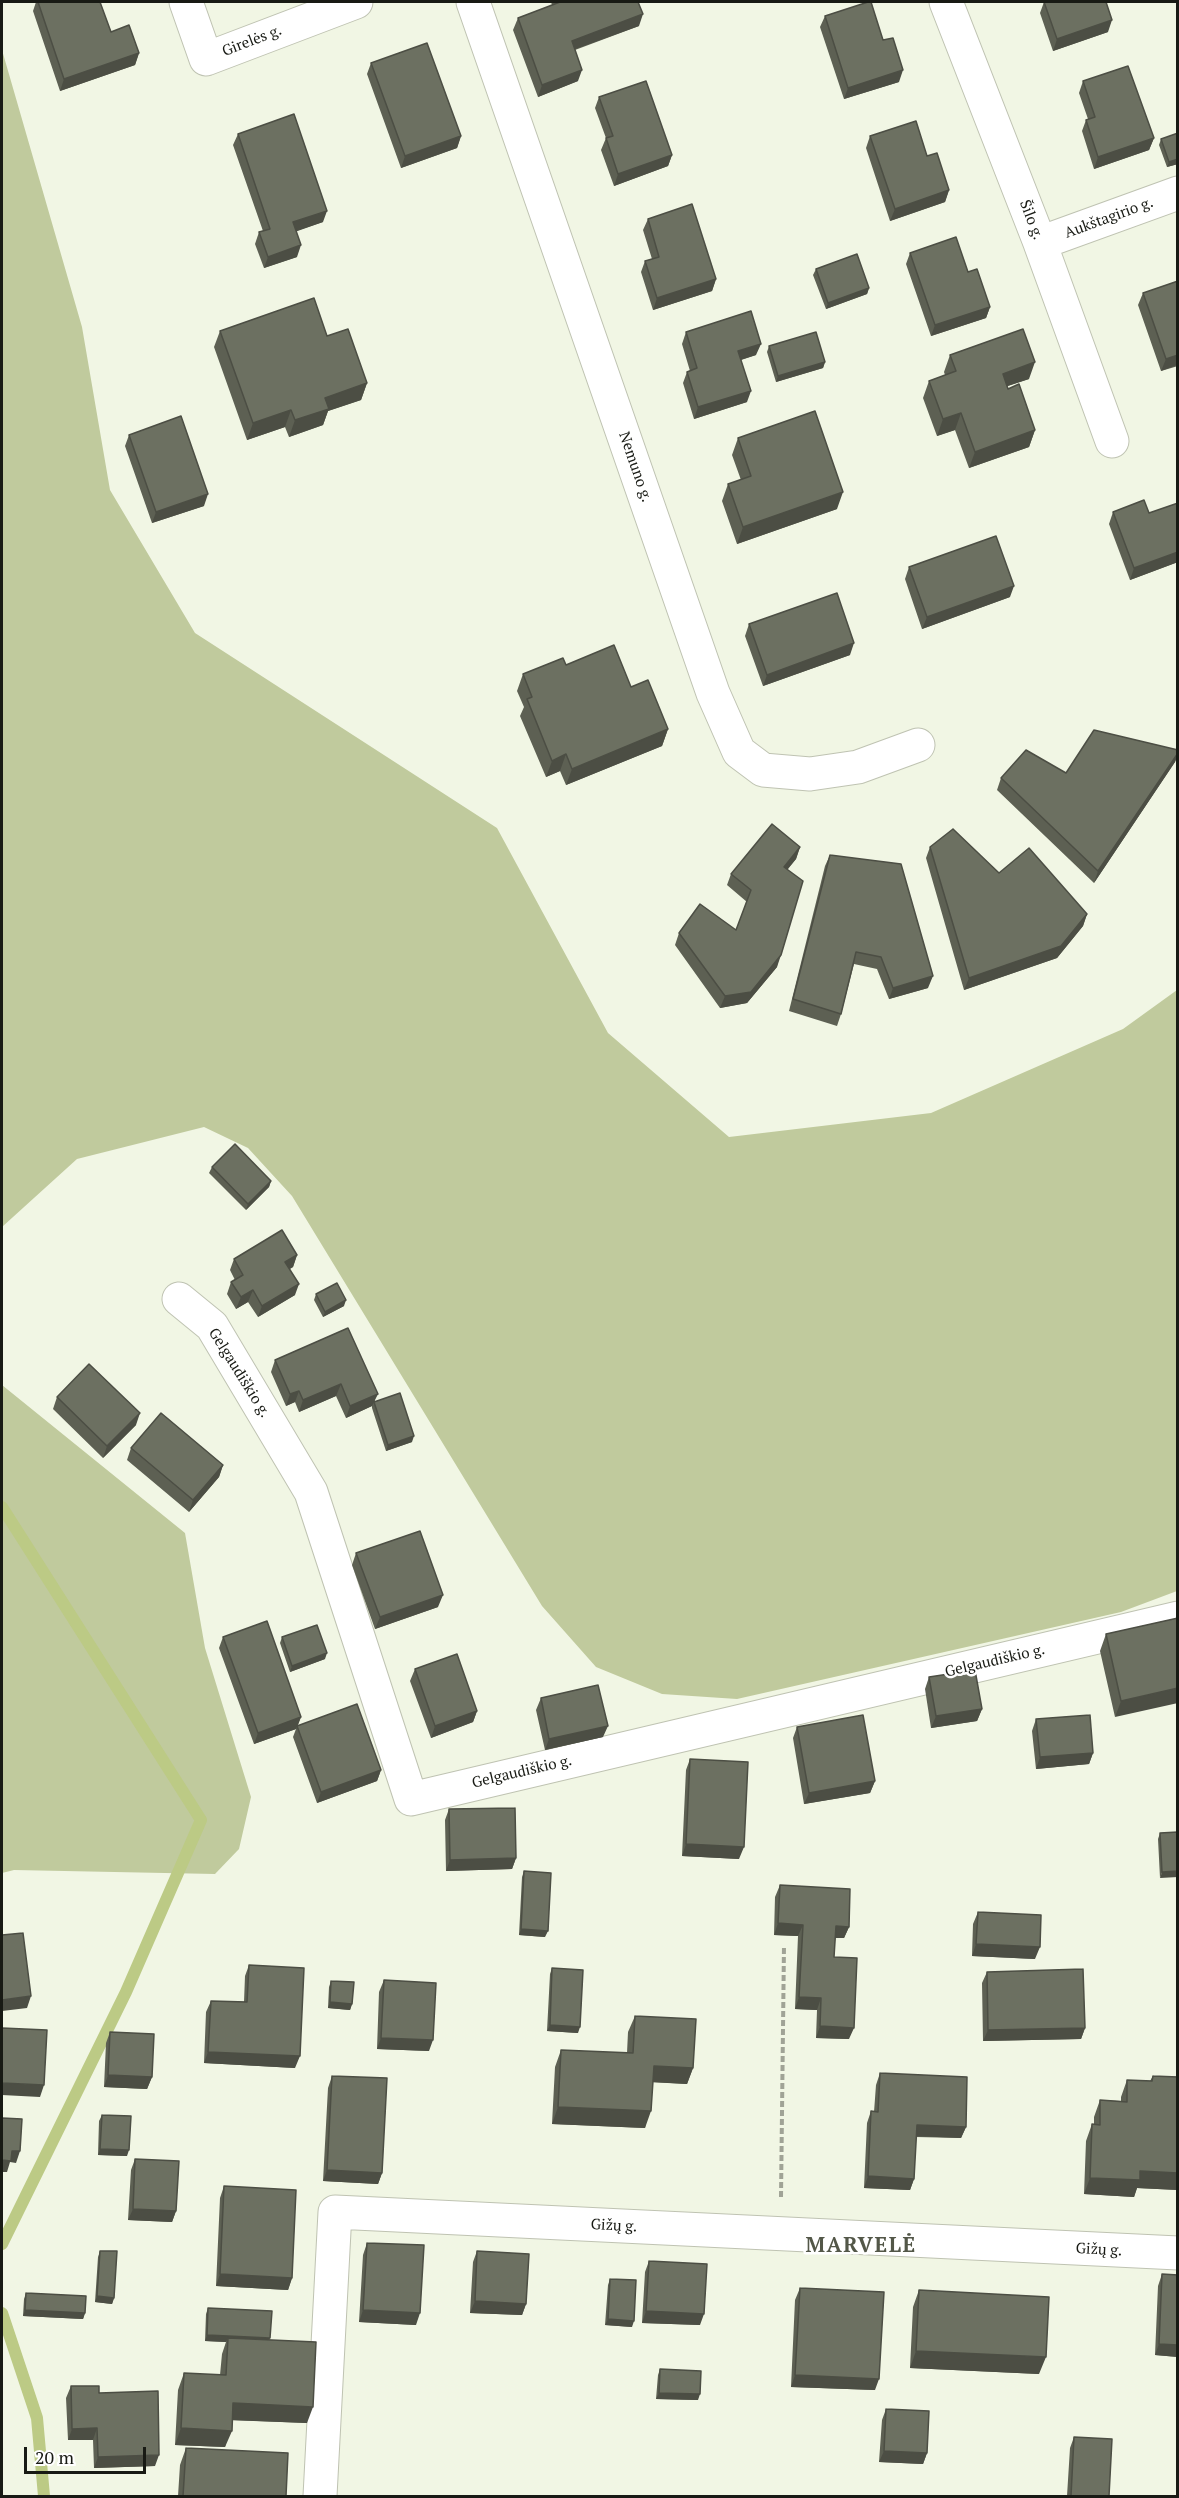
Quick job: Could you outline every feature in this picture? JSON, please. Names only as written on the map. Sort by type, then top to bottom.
[{"type":"street","name":"Girelės g.","points":[[186,2],[206,59],[356,2]]},
{"type":"street","name":"Nemuno g.","points":[[473,2],[709,682],[739,752],[763,770],[810,774],[858,767],[918,745]]},
{"type":"street","name":"Šilo g.","points":[[946,2],[1040,243],[1112,441]]},
{"type":"street","name":"Aukštagirio g.","points":[[1040,243],[1178,193]]},
{"type":"street","name":"Gelgaudiškio g.","points":[[179,1299],[212,1326],[311,1492],[411,1798],[1178,1618]]},
{"type":"street","name":"Gižų g.","points":[[320,2496],[335,2212],[1178,2253]]},
{"type":"path","points":[[780,2234],[784,1945]]},
{"type":"green space","points":[[2,50],[82,327],[110,490],[195,633],[497,828],[608,1033],[729,1137],[931,1113],[1123,1029],[1177,990],[1177,1591],[1121,1612],[737,1699],[662,1694],[596,1667],[542,1606],[292,1196],[248,1148],[204,1127],[77,1159],[2,1227]]},
{"type":"green space","points":[[2,1385],[185,1533],[205,1648],[251,1797],[239,1849],[215,1874],[14,1870],[2,1873]]},
{"type":"building","points":[[38,2],[100,2],[111,32],[129,25],[139,53],[64,79]]},
{"type":"building","points":[[560,2],[638,2],[643,14],[572,41],[582,70],[542,85],[518,18]]},
{"type":"building","points":[[871,2],[883,40],[893,38],[903,70],[848,88],[825,16]]},
{"type":"building","points":[[1044,2],[1106,2],[1112,20],[1057,39]]},
{"type":"building","points":[[427,43],[461,136],[405,156],[371,63]]},
{"type":"building","points":[[1128,66],[1154,138],[1098,157],[1086,120],[1095,117],[1083,81]]},
{"type":"building","points":[[646,81],[672,155],[618,174],[606,138],[613,136],[599,97]]},
{"type":"building","points":[[294,114],[327,211],[293,222],[301,245],[268,257],[259,232],[270,229],[238,134]]},
{"type":"building","points":[[916,121],[927,156],[937,153],[949,190],[895,209],[870,136]]},
{"type":"building","points":[[1178,133],[1178,159],[1169,162],[1161,139]]},
{"type":"building","points":[[692,204],[716,279],[657,298],[645,261],[659,257],[648,219]]},
{"type":"building","points":[[956,237],[968,272],[977,269],[990,307],[935,325],[910,253]]},
{"type":"building","points":[[857,254],[869,288],[828,303],[816,269]]},
{"type":"building","points":[[1178,281],[1178,355],[1166,359],[1143,293]]},
{"type":"building","points":[[314,298],[327,336],[348,329],[367,383],[325,398],[329,409],[295,420],[291,410],[253,423],[220,331]]},
{"type":"building","points":[[751,311],[761,344],[738,351],[751,391],[698,407],[687,372],[697,368],[686,332]]},
{"type":"building","points":[[1023,329],[1035,362],[1003,374],[1008,389],[1019,384],[1035,430],[975,452],[961,413],[943,419],[929,381],[956,371],[950,355]]},
{"type":"building","points":[[816,332],[825,362],[778,376],[769,346]]},
{"type":"building","points":[[815,411],[843,492],[743,527],[728,484],[751,476],[738,438]]},
{"type":"building","points":[[181,416],[208,494],[156,512],[129,435]]},
{"type":"building","points":[[1144,500],[1149,513],[1178,503],[1178,552],[1134,568],[1113,512]]},
{"type":"building","points":[[996,536],[1014,586],[927,617],[909,567]]},
{"type":"building","points":[[837,593],[854,643],[767,675],[749,624]]},
{"type":"building","points":[[614,645],[631,687],[648,680],[668,729],[572,769],[566,754],[552,761],[527,699],[532,697],[523,674],[563,658],[566,665]]},
{"type":"building","points":[[1094,730],[1178,750],[1098,871],[1001,778],[1026,750],[1066,773]]},
{"type":"building","points":[[772,824],[800,847],[784,867],[803,881],[781,955],[751,992],[725,996],[679,933],[700,904],[736,930],[751,890],[731,874]]},
{"type":"building","points":[[953,829],[999,873],[1029,848],[1087,914],[1061,946],[969,978],[930,847]]},
{"type":"building","points":[[830,855],[901,864],[933,976],[893,988],[881,957],[856,952],[841,1014],[793,999]]},
{"type":"building","points":[[235,1144],[271,1181],[248,1204],[212,1167]]},
{"type":"building","points":[[282,1230],[297,1255],[285,1262],[299,1284],[262,1306],[253,1290],[241,1297],[231,1282],[243,1275],[234,1259]]},
{"type":"building","points":[[337,1283],[346,1300],[325,1312],[316,1294]]},
{"type":"building","points":[[348,1328],[378,1394],[350,1406],[341,1384],[303,1400],[299,1391],[290,1394],[275,1360]]},
{"type":"building","points":[[89,1364],[140,1413],[107,1446],[57,1397]]},
{"type":"building","points":[[400,1393],[414,1436],[388,1445],[374,1402]]},
{"type":"building","points":[[161,1413],[223,1465],[193,1500],[131,1448]]},
{"type":"building","points":[[420,1531],[443,1595],[380,1617],[356,1553]]},
{"type":"building","points":[[1178,1618],[1178,1688],[1121,1701],[1106,1634]]},
{"type":"building","points":[[267,1621],[301,1717],[258,1733],[223,1637]]},
{"type":"building","points":[[317,1625],[327,1653],[292,1666],[282,1637]]},
{"type":"building","points":[[457,1654],[477,1711],[435,1726],[415,1669]]},
{"type":"building","points":[[975,1670],[982,1709],[936,1716],[929,1677]]},
{"type":"building","points":[[598,1685],[608,1726],[549,1739],[541,1698]]},
{"type":"building","points":[[357,1704],[381,1770],[321,1792],[297,1726]]},
{"type":"building","points":[[863,1715],[875,1781],[809,1793],[797,1727]]},
{"type":"building","points":[[1090,1715],[1093,1753],[1040,1757],[1036,1719]]},
{"type":"building","points":[[690,1759],[748,1762],[744,1847],[686,1844]]},
{"type":"building","points":[[515,1808],[516,1858],[450,1860],[449,1809]]},
{"type":"building","points":[[1178,1832],[1178,1871],[1162,1872],[1160,1833]]},
{"type":"building","points":[[524,1871],[551,1873],[548,1931],[521,1929]]},
{"type":"building","points":[[780,1885],[850,1889],[849,1927],[836,1926],[834,1957],[857,1958],[854,2028],[820,2026],[821,1998],[799,1997],[803,1925],[778,1923]]},
{"type":"building","points":[[978,1912],[1041,1915],[1040,1947],[976,1944]]},
{"type":"building","points":[[23,1933],[31,1996],[2,2000],[2,1935]]},
{"type":"building","points":[[249,1965],[304,1968],[300,2056],[208,2052],[211,2001],[247,2002]]},
{"type":"building","points":[[552,1968],[583,1970],[580,2027],[550,2025]]},
{"type":"building","points":[[1083,1969],[1085,2028],[988,2030],[987,1972]]},
{"type":"building","points":[[384,1980],[436,1983],[433,2040],[381,2038]]},
{"type":"building","points":[[331,1981],[354,1982],[352,2004],[330,2002]]},
{"type":"building","points":[[635,2016],[696,2019],[693,2068],[654,2066],[651,2111],[558,2107],[561,2050],[633,2053]]},
{"type":"building","points":[[2,2028],[47,2030],[44,2085],[2,2083]]},
{"type":"building","points":[[110,2032],[154,2034],[152,2077],[108,2075]]},
{"type":"building","points":[[880,2073],[967,2077],[966,2127],[917,2125],[914,2179],[868,2176],[871,2111],[878,2112]]},
{"type":"building","points":[[332,2076],[387,2078],[382,2173],[327,2170]]},
{"type":"building","points":[[1153,2076],[1178,2077],[1178,2173],[1140,2171],[1140,2180],[1090,2178],[1092,2124],[1100,2125],[1100,2100],[1127,2102],[1127,2080],[1152,2081]]},
{"type":"building","points":[[102,2115],[131,2116],[129,2150],[100,2149]]},
{"type":"building","points":[[2,2118],[22,2119],[20,2151],[12,2151],[11,2161],[2,2160]]},
{"type":"building","points":[[135,2159],[179,2161],[176,2211],[133,2209]]},
{"type":"building","points":[[224,2186],[296,2190],[292,2278],[220,2274]]},
{"type":"building","points":[[367,2243],[424,2245],[420,2313],[363,2310]]},
{"type":"building","points":[[100,2251],[117,2251],[114,2298],[97,2296]]},
{"type":"building","points":[[477,2251],[529,2254],[526,2304],[475,2301]]},
{"type":"building","points":[[649,2261],[707,2264],[704,2314],[646,2311]]},
{"type":"building","points":[[1162,2274],[1178,2275],[1178,2345],[1159,2344]]},
{"type":"building","points":[[610,2279],[636,2280],[634,2321],[608,2319]]},
{"type":"building","points":[[800,2288],[884,2292],[879,2379],[795,2375]]},
{"type":"building","points":[[919,2290],[1049,2297],[1046,2357],[916,2351]]},
{"type":"building","points":[[26,2293],[86,2296],[85,2313],[25,2310]]},
{"type":"building","points":[[208,2308],[272,2311],[270,2338],[207,2335]]},
{"type":"building","points":[[228,2338],[316,2342],[313,2407],[233,2403],[232,2431],[181,2428],[184,2373],[226,2375]]},
{"type":"building","points":[[660,2369],[701,2371],[700,2394],[659,2393]]},
{"type":"building","points":[[71,2386],[99,2386],[99,2393],[158,2391],[159,2455],[98,2457],[97,2428],[72,2429]]},
{"type":"building","points":[[886,2409],[929,2411],[927,2453],[884,2451]]},
{"type":"building","points":[[1074,2437],[1112,2439],[1109,2496],[1071,2496]]},
{"type":"building","points":[[186,2448],[288,2453],[286,2496],[183,2496]]},
{"type":"waterway","points":[[2,1507],[201,1820],[126,1992],[2,2244]]},
{"type":"waterway","points":[[2,2313],[37,2418],[44,2496]]},
{"type":"district","name":"MARVELĖ","points":[[861,2246]]}]
